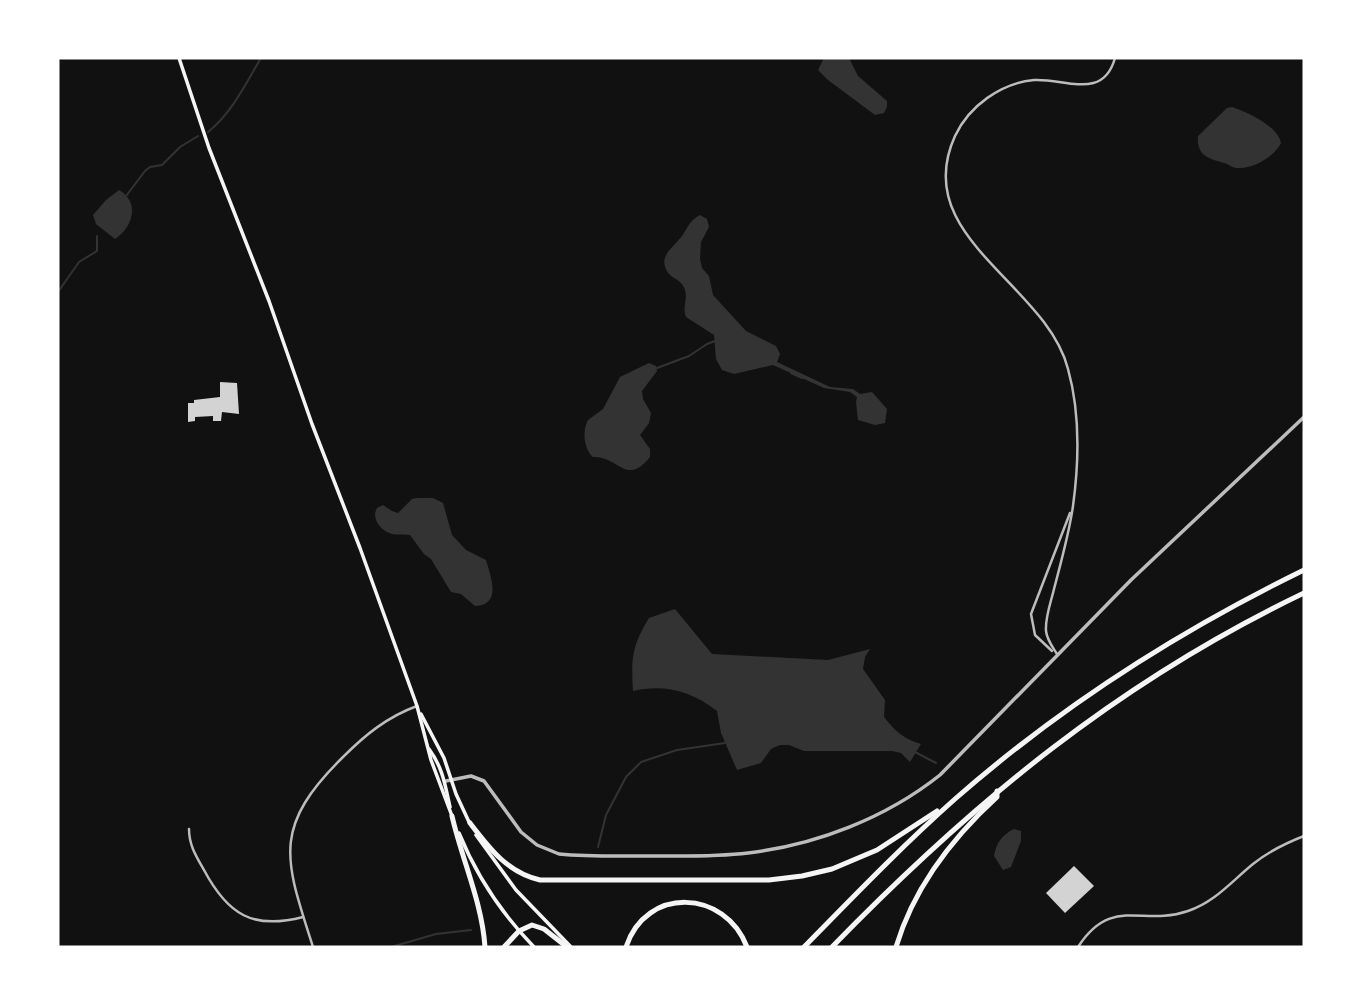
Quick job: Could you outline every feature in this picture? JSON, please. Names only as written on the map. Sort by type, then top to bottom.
[{"type":"highway","points":[[470,824],[509,868],[540,880],[769,880],[818,873],[856,860],[895,840],[956,797],[1044,727],[1134,665],[1212,618],[1304,570]]},
{"type":"highway","points":[[833,947],[927,853],[997,791],[1076,729],[1136,688],[1220,637],[1304,593]]},
{"type":"highway","points":[[896,947],[910,908],[930,873],[962,831],[997,797],[997,791]]},
{"type":"highway","points":[[804,947],[879,869],[956,797]]},
{"type":"highway","points":[[452,816],[458,845],[481,916],[485,947]]},
{"type":"highway","points":[[626,947],[637,927],[649,914],[671,904],[689,902],[712,908],[728,918],[739,930],[747,947]]},
{"type":"highway","points":[[504,947],[519,931],[528,926],[538,926],[569,947]]},
{"type":"main road","points":[[178,58],[417,706],[444,800],[478,875],[501,909],[534,947]]},
{"type":"main road","points":[[417,706],[444,758],[452,816]]},
{"type":"main road","points":[[428,748],[487,852],[516,890],[569,947]]},
{"type":"street","points":[[1056,654],[1048,640],[1046,625],[1073,506],[1076,465],[1075,415],[1066,359],[1048,324],[964,233],[951,209],[947,166],[955,136],[967,117],[983,100],[999,90],[1031,80],[1090,85],[1105,76],[1115,58]]},
{"type":"street","points":[[448,780],[471,775],[484,781],[521,832],[537,845],[559,854],[713,856],[768,850],[816,839],[845,828],[922,788],[948,767],[1131,580],[1304,417]]},
{"type":"street","points":[[1056,654],[1035,635],[1031,614],[1073,506]]},
{"type":"street","points":[[313,947],[293,882],[289,857],[295,823],[304,802],[318,781],[370,731],[398,713],[417,706]]},
{"type":"street","points":[[189,829],[192,849],[213,887],[233,910],[262,922],[274,923],[303,917]]},
{"type":"street","points":[[1078,947],[1095,927],[1115,917],[1168,916],[1202,906],[1262,857],[1304,836]]},
{"type":"shaded area","points":[[824,58],[849,58],[858,76],[887,101],[884,113],[875,115],[828,80],[818,70]]},
{"type":"shaded area","points":[[1232,107],[1268,125],[1281,143],[1268,157],[1244,168],[1235,168],[1211,159],[1202,153],[1198,143],[1198,136],[1227,108]]},
{"type":"shaded area","points":[[119,190],[130,202],[132,215],[126,229],[115,239],[96,224],[93,215]]},
{"type":"shaded area","points":[[700,215],[707,219],[709,227],[701,242],[700,259],[702,268],[709,276],[713,295],[746,331],[776,346],[780,354],[777,362],[830,387],[853,389],[860,394],[872,392],[887,409],[885,423],[875,425],[858,420],[857,397],[850,392],[824,388],[773,365],[734,374],[722,370],[716,359],[714,335],[686,317],[684,287],[669,274],[664,263],[667,253],[691,221]]},
{"type":"shaded area","points":[[649,363],[656,366],[657,371],[642,391],[643,399],[651,413],[649,423],[640,435],[650,449],[650,457],[642,466],[628,470],[602,458],[593,457],[585,440],[588,420],[603,409],[620,377]]},
{"type":"shaded area","points":[[433,498],[443,503],[452,535],[466,550],[486,560],[492,589],[489,601],[475,606],[461,594],[451,592],[431,559],[410,535],[392,534],[378,524],[375,516],[377,508],[383,505],[398,513],[412,499]]},
{"type":"shaded area","points":[[675,609],[712,654],[828,660],[870,649],[863,669],[885,700],[884,717],[900,734],[921,744],[910,762],[901,753],[892,751],[804,751],[789,745],[780,745],[771,749],[761,763],[737,770],[721,733],[717,711],[697,698],[677,691],[656,688],[633,691],[634,653],[643,628],[649,618]]},
{"type":"shaded area","points":[[1014,829],[1021,831],[1021,841],[1011,867],[1003,870],[994,856],[995,851],[1000,840]]},
{"type":"building","points":[[220,382],[237,383],[239,414],[222,412],[221,421],[213,421],[213,416],[195,417],[195,421],[188,422],[188,403],[220,397]]},
{"type":"building","points":[[1074,866],[1094,886],[1065,913],[1046,893]]},
{"type":"waterway","points":[[208,132],[231,107],[261,58]]},
{"type":"waterway","points":[[126,196],[145,171],[150,167],[162,165],[180,147],[198,136]]},
{"type":"waterway","points":[[58,292],[79,262],[97,251],[97,236]]},
{"type":"waterway","points":[[657,368],[689,356],[715,341]]},
{"type":"waterway","points":[[791,373],[802,378]]},
{"type":"waterway","points":[[598,847],[606,815],[626,777],[641,762],[677,750],[725,743]]},
{"type":"waterway","points":[[915,752],[936,763]]},
{"type":"waterway","points":[[391,947],[436,934],[471,930]]}]
